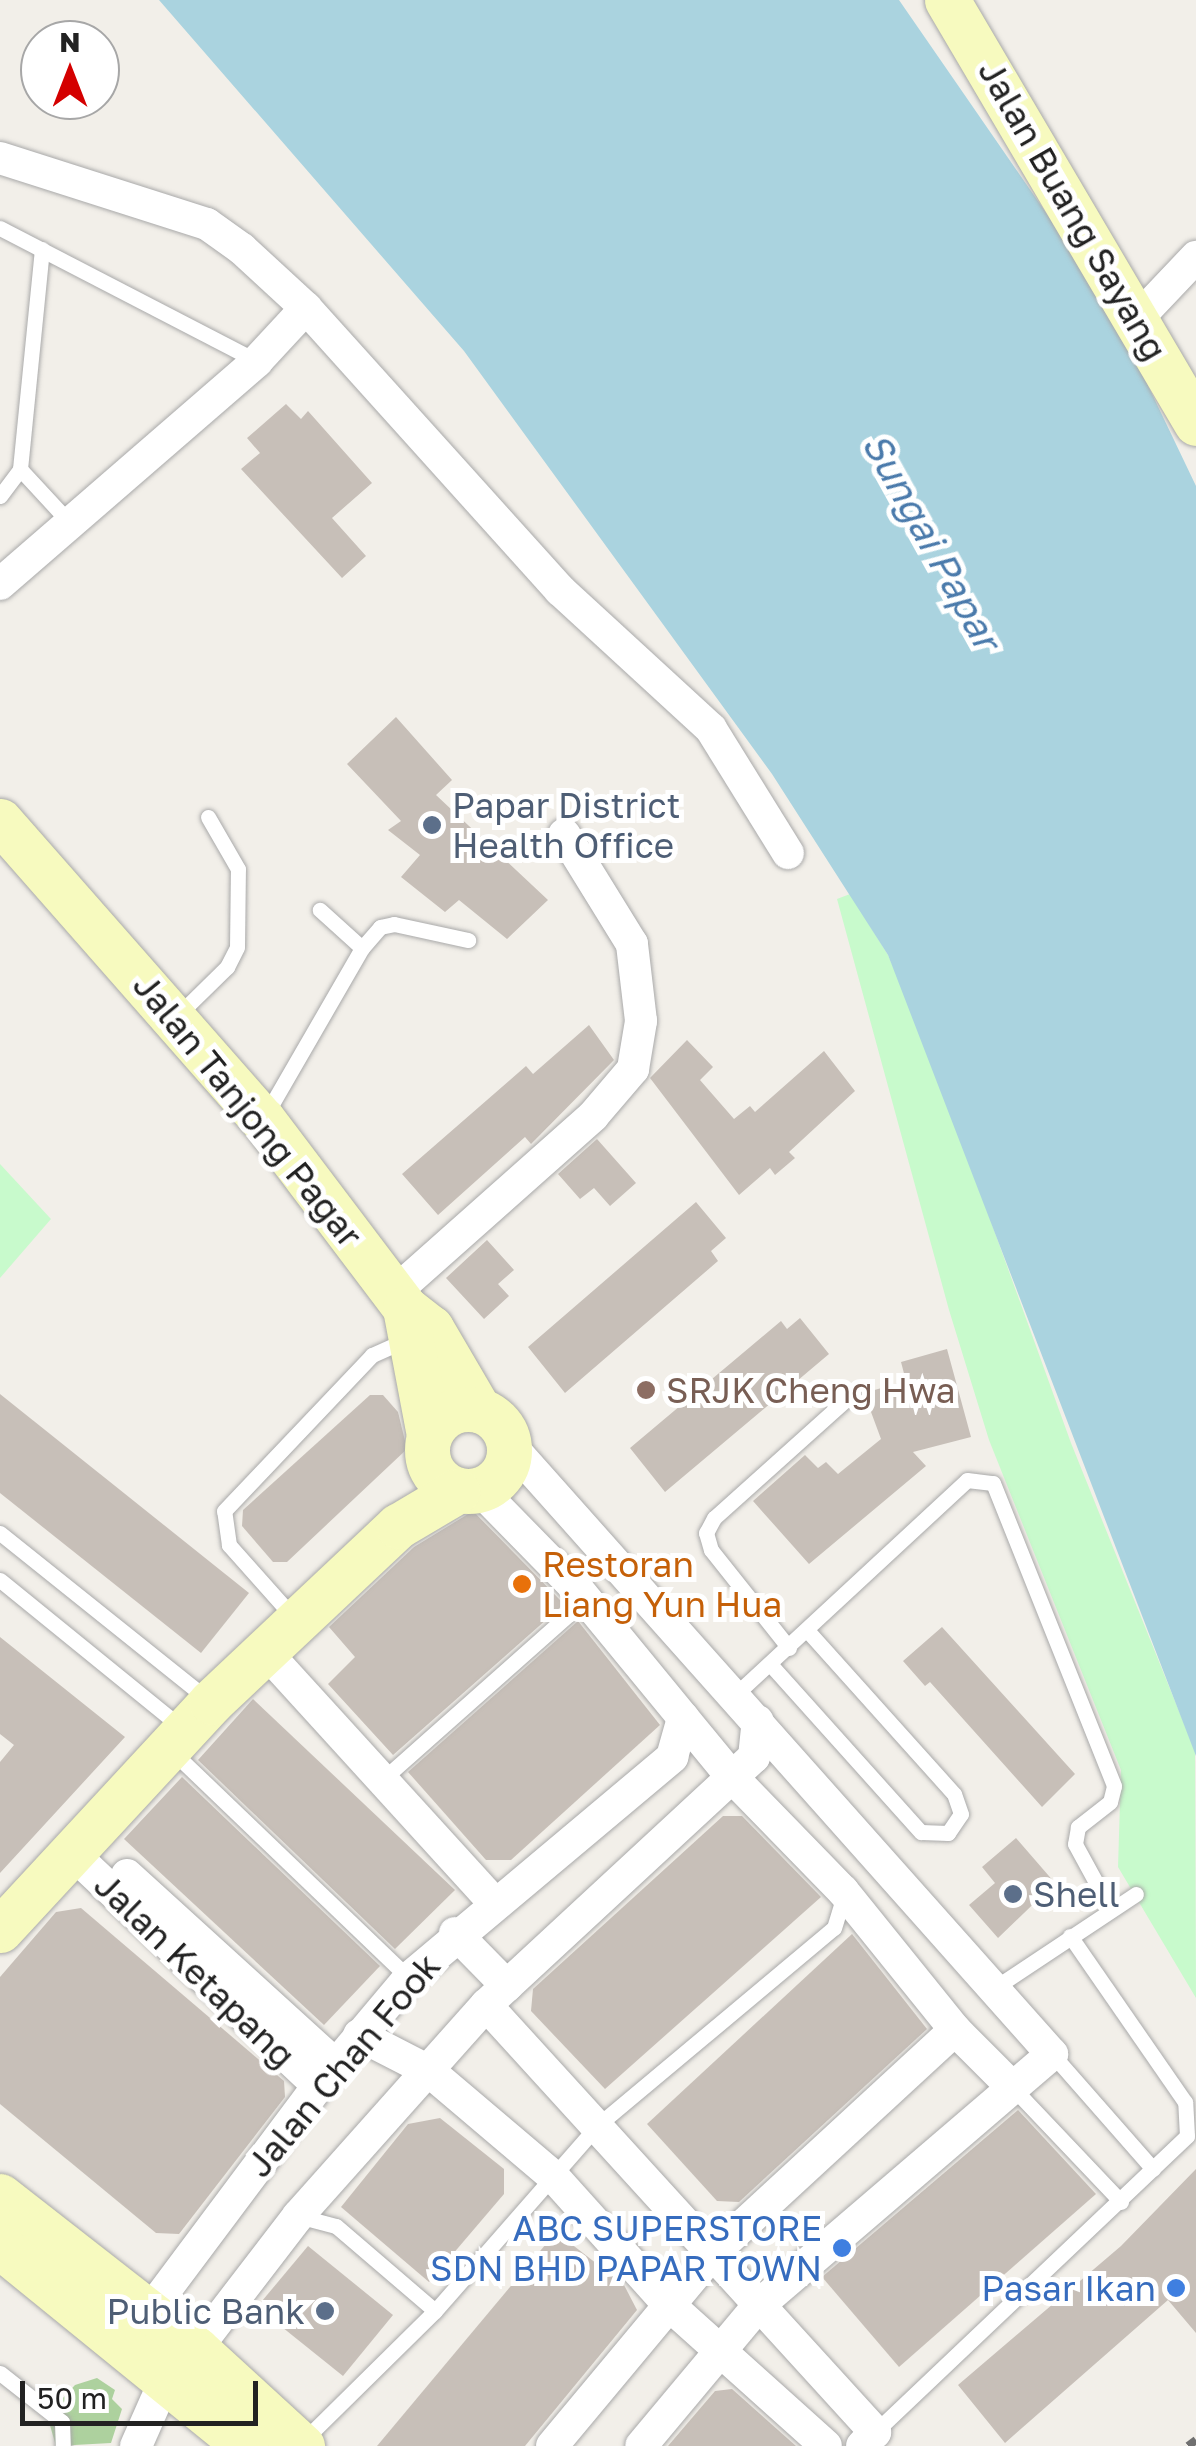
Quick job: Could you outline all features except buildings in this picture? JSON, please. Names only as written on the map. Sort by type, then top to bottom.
[{"type":"main road","name":"Jalan Buang Sayang","points":[[947,0],[1139,317],[1196,423]]},
{"type":"main road","name":"Jalan Tanjong Pagar","points":[[0,822],[263,1120],[402,1313],[432,1328],[478,1410],[499,1423],[509,1444]]},
{"type":"main road","points":[[402,1313],[448,1470]]},
{"type":"main road","points":[[0,1930],[188,1727],[398,1526],[448,1470],[454,1411],[478,1410]]},
{"type":"main road","points":[[448,1470],[500,1478],[509,1444]]},
{"type":"main road","points":[[0,2196],[149,2312],[187,2377],[246,2446]]},
{"type":"main road","points":[[0,2246],[187,2377],[301,2445]]},
{"type":"street","points":[[0,158],[207,224],[306,308],[560,590],[711,729],[788,852]]},
{"type":"street","points":[[1139,317],[1196,256]]},
{"type":"street","points":[[0,584],[257,361],[306,308]]},
{"type":"street","points":[[402,1313],[593,1116],[633,1069],[641,1021],[632,944],[564,834]]},
{"type":"street","points":[[509,1444],[1052,2054],[758,2306],[642,2446]]},
{"type":"street","points":[[448,1470],[578,1590],[732,1776],[843,1891],[956,2030],[1012,2088]]},
{"type":"street","points":[[281,1636],[382,1780],[493,1902]]},
{"type":"street","name":"Jalan Chan Fook","points":[[149,2312],[326,2075],[410,1978],[455,1934],[672,1757],[683,1718]]},
{"type":"street","name":"Jalan Chan Fook","points":[[187,2377],[298,2216],[496,1995],[754,1757],[758,1721]]},
{"type":"street","name":"Jalan Ketapang","points":[[79,1845],[326,2075]]},
{"type":"street","points":[[455,1934],[496,1995],[598,2125],[869,2439]]},
{"type":"street","points":[[552,2446],[711,2256],[956,2030]]},
{"type":"street","points":[[359,2035],[429,2071],[554,2176],[668,2304],[826,2446]]},
{"type":"street","points":[[136,2446],[187,2377]]},
{"type":"street","points":[[150,2446],[187,2377]]},
{"type":"lane","points":[[0,228],[257,361]]},
{"type":"lane","points":[[0,496],[20,470],[42,250]]},
{"type":"lane","points":[[20,470],[70,523]]},
{"type":"lane","points":[[175,1018],[227,967],[237,947],[238,869],[208,817]]},
{"type":"lane","points":[[320,910],[362,948]]},
{"type":"lane","points":[[263,1120],[362,948],[380,927],[394,924],[468,940]]},
{"type":"lane","points":[[281,1636],[229,1545],[224,1511],[372,1356],[402,1313]]},
{"type":"lane","points":[[789,1648],[711,1550],[706,1533],[714,1518],[852,1394]]},
{"type":"lane","points":[[735,1695],[968,1480],[993,1483],[1114,1786],[1110,1802],[1078,1827],[1075,1844],[1111,1910]]},
{"type":"lane","points":[[0,1533],[188,1727],[410,1978]]},
{"type":"lane","points":[[0,1580],[188,1727]]},
{"type":"lane","points":[[382,1780],[576,1608],[578,1590]]},
{"type":"lane","points":[[770,1664],[922,1832],[948,1833],[961,1814],[954,1794],[808,1631]]},
{"type":"lane","points":[[301,2445],[434,2312],[598,2125],[834,1928],[843,1891]]},
{"type":"lane","points":[[996,1987],[1136,1894]]},
{"type":"lane","points":[[869,2439],[1187,2136],[1190,2113],[1070,1936]]},
{"type":"lane","points":[[1052,2054],[1153,2169]]},
{"type":"lane","points":[[1012,2088],[1121,2202]]},
{"type":"lane","points":[[298,2216],[336,2226],[434,2312]]},
{"type":"lane","points":[[0,2373],[62,2422],[63,2446]]},
{"type":"green space","points":[[850,894],[888,955],[930,1053],[1071,1443],[1195,1751],[1196,1998],[1118,1867],[1121,1770],[989,1440],[949,1310],[837,899]]},
{"type":"green space","points":[[0,1164],[51,1219],[0,1278]]},
{"type":"green space","points":[[97,2378],[115,2390],[112,2399],[122,2409],[111,2443],[56,2446],[47,2415],[75,2385]]},
{"type":"water","name":"Sungai Papar","points":[[159,0],[899,0],[1109,304],[1196,486],[1196,1756],[888,955],[772,774],[464,351]]},
{"type":"railway","points":[[1188,2446],[1196,2440]]},
{"type":"place","name":"Papar District Health Office","points":[[432,825]]},
{"type":"place","name":"SRJK Cheng Hwa","points":[[646,1390]]},
{"type":"place","name":"Restoran Liang Yun Hua","points":[[522,1584]]},
{"type":"place","name":"Shell","points":[[1013,1894]]},
{"type":"place","name":"ABC SUPERSTORE SDN BHD PAPAR TOWN","points":[[842,2248]]},
{"type":"place","name":"Pasar Ikan","points":[[1176,2288]]},
{"type":"place","name":"Public Bank","points":[[325,2311]]}]
